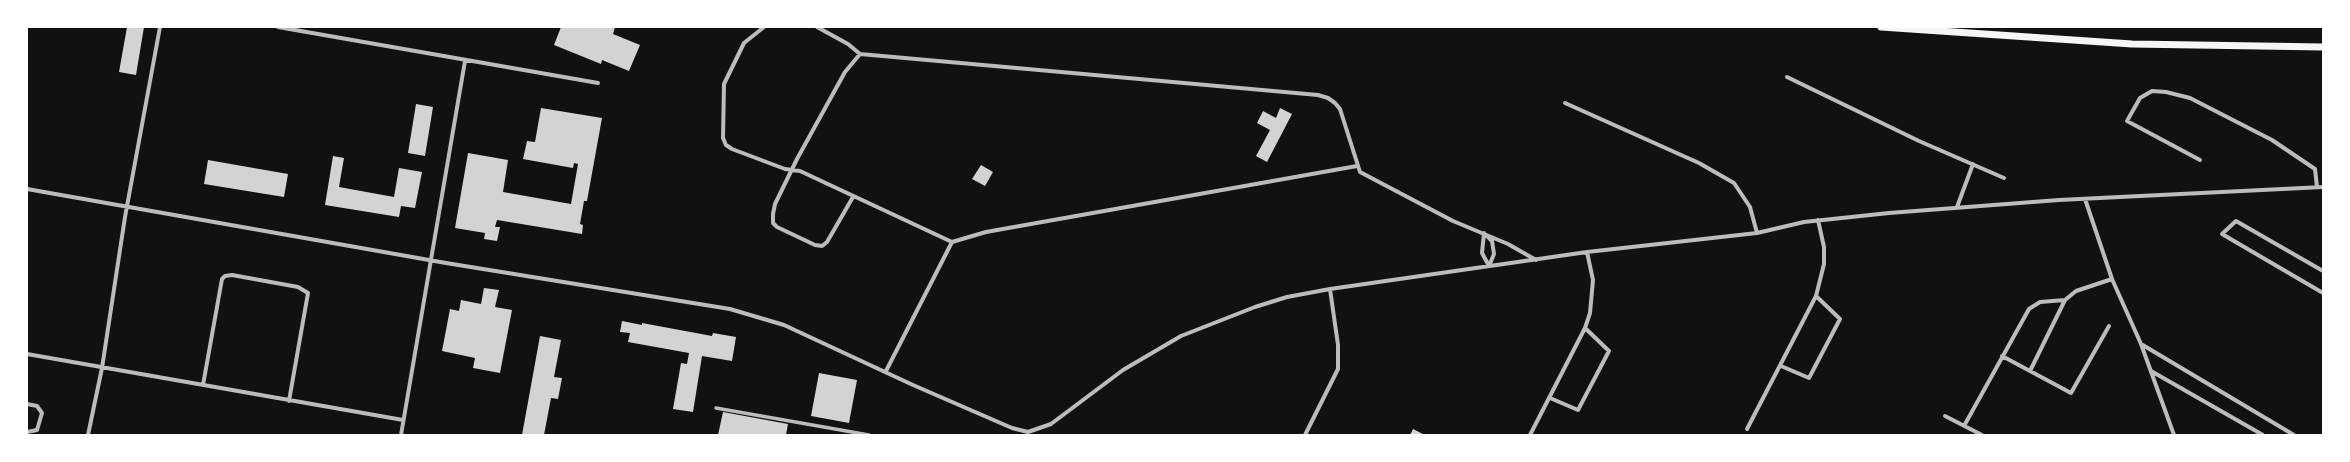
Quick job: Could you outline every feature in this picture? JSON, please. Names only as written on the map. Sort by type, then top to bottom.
[{"type":"main road","points":[[1881,27],[1932,29],[2132,44],[2323,47]]},
{"type":"street","points":[[88,435],[102,368],[128,206],[160,27]]},
{"type":"street","points":[[278,27],[465,61],[598,83]]},
{"type":"street","points":[[764,27],[744,43],[724,84],[723,138],[732,149],[793,171],[800,171],[952,242],[986,232],[1357,166]]},
{"type":"street","points":[[817,27],[848,44],[860,54],[1318,95],[1335,103],[1340,109],[1360,172],[1453,221],[1484,233],[1536,260]]},
{"type":"street","points":[[853,197],[827,242],[822,246],[816,245],[777,228],[773,223],[772,214],[775,204],[844,72],[860,54]]},
{"type":"street","points":[[401,435],[465,61]]},
{"type":"street","points":[[1787,77],[1919,141],[2004,178]]},
{"type":"street","points":[[2200,160],[2127,121],[2140,98],[2152,91],[2166,92],[2190,98],[2272,140],[2315,169],[2317,187]]},
{"type":"street","points":[[1565,103],[1699,163],[1734,182],[1750,207],[1758,233]]},
{"type":"street","points":[[1957,208],[1972,164]]},
{"type":"street","points":[[27,189],[431,260],[730,309],[784,325],[886,371],[913,385],[1012,428],[1028,432],[1036,431],[1066,414],[1128,367],[1181,336],[1255,306],[1287,297],[1330,289],[1587,252],[1758,233],[1818,220],[2084,199],[2323,187]]},
{"type":"street","points":[[2084,199],[2112,279],[2141,344],[2174,435]]},
{"type":"street","points":[[1747,429],[1816,296],[1824,264],[1824,247],[1818,220]]},
{"type":"street","points":[[2323,271],[2236,221],[2222,234],[2323,294]]},
{"type":"street","points":[[1484,233],[1492,241],[1494,254],[1489,266]]},
{"type":"street","points":[[1484,233],[1482,253],[1489,266]]},
{"type":"street","points":[[886,371],[952,242]]},
{"type":"street","points":[[1530,435],[1585,328],[1590,313],[1593,285],[1587,252]]},
{"type":"street","points":[[203,385],[222,279],[226,276],[232,275],[291,285],[304,288],[308,293],[289,401]]},
{"type":"street","points":[[2030,371],[2065,300],[2076,291],[2112,279]]},
{"type":"street","points":[[1305,435],[1333,382],[1338,369],[1339,357],[1330,289]]},
{"type":"street","points":[[1781,366],[1809,378],[1840,319],[1816,296]]},
{"type":"street","points":[[1964,426],[2029,309],[2040,302],[2065,300]]},
{"type":"street","points":[[2002,356],[2071,393],[2109,326]]},
{"type":"street","points":[[1550,398],[1578,410],[1609,351],[1585,328]]},
{"type":"street","points":[[2141,344],[2294,435]]},
{"type":"street","points":[[27,354],[403,420]]},
{"type":"street","points":[[2151,371],[2263,435]]},
{"type":"street","points":[[27,404],[37,406],[42,413],[38,430],[27,432]]},
{"type":"street","points":[[716,408],[869,435]]},
{"type":"street","points":[[1945,416],[1982,435]]},
{"type":"street","points":[[1036,431],[1039,435]]},
{"type":"building","points":[[127,27],[144,27],[136,75],[119,72]]},
{"type":"building","points":[[561,27],[615,27],[613,34],[640,45],[629,71],[602,60],[601,64],[554,45]]},
{"type":"building","points":[[416,104],[433,107],[425,156],[408,153]]},
{"type":"building","points":[[541,108],[602,118],[587,201],[584,201],[580,224],[583,225],[582,234],[497,220],[495,227],[500,227],[497,241],[484,239],[485,233],[455,228],[468,153],[508,160],[503,192],[571,204],[578,164],[574,163],[573,168],[523,159],[527,141],[535,142]]},
{"type":"building","points":[[1280,108],[1292,114],[1267,162],[1256,156],[1270,130],[1257,123],[1263,111],[1276,118]]},
{"type":"building","points":[[333,156],[344,158],[339,187],[394,197],[399,168],[422,172],[415,208],[401,206],[399,217],[325,205]]},
{"type":"building","points":[[208,160],[288,174],[284,197],[204,184]]},
{"type":"building","points":[[981,165],[993,172],[985,186],[972,179]]},
{"type":"building","points":[[484,288],[499,290],[495,307],[512,310],[500,373],[473,368],[475,358],[442,351],[450,309],[459,311],[461,300],[481,304]]},
{"type":"building","points":[[622,321],[642,325],[642,323],[712,336],[713,333],[736,337],[732,361],[702,356],[693,412],[673,409],[681,363],[687,364],[689,353],[628,342],[630,333],[620,332]]},
{"type":"building","points":[[540,336],[561,340],[554,377],[562,378],[558,399],[551,398],[544,435],[522,435]]},
{"type":"building","points":[[819,373],[857,380],[849,423],[811,416]]},
{"type":"building","points":[[723,412],[788,424],[786,435],[718,435]]},
{"type":"building","points":[[1413,429],[1425,435],[1410,435]]}]
